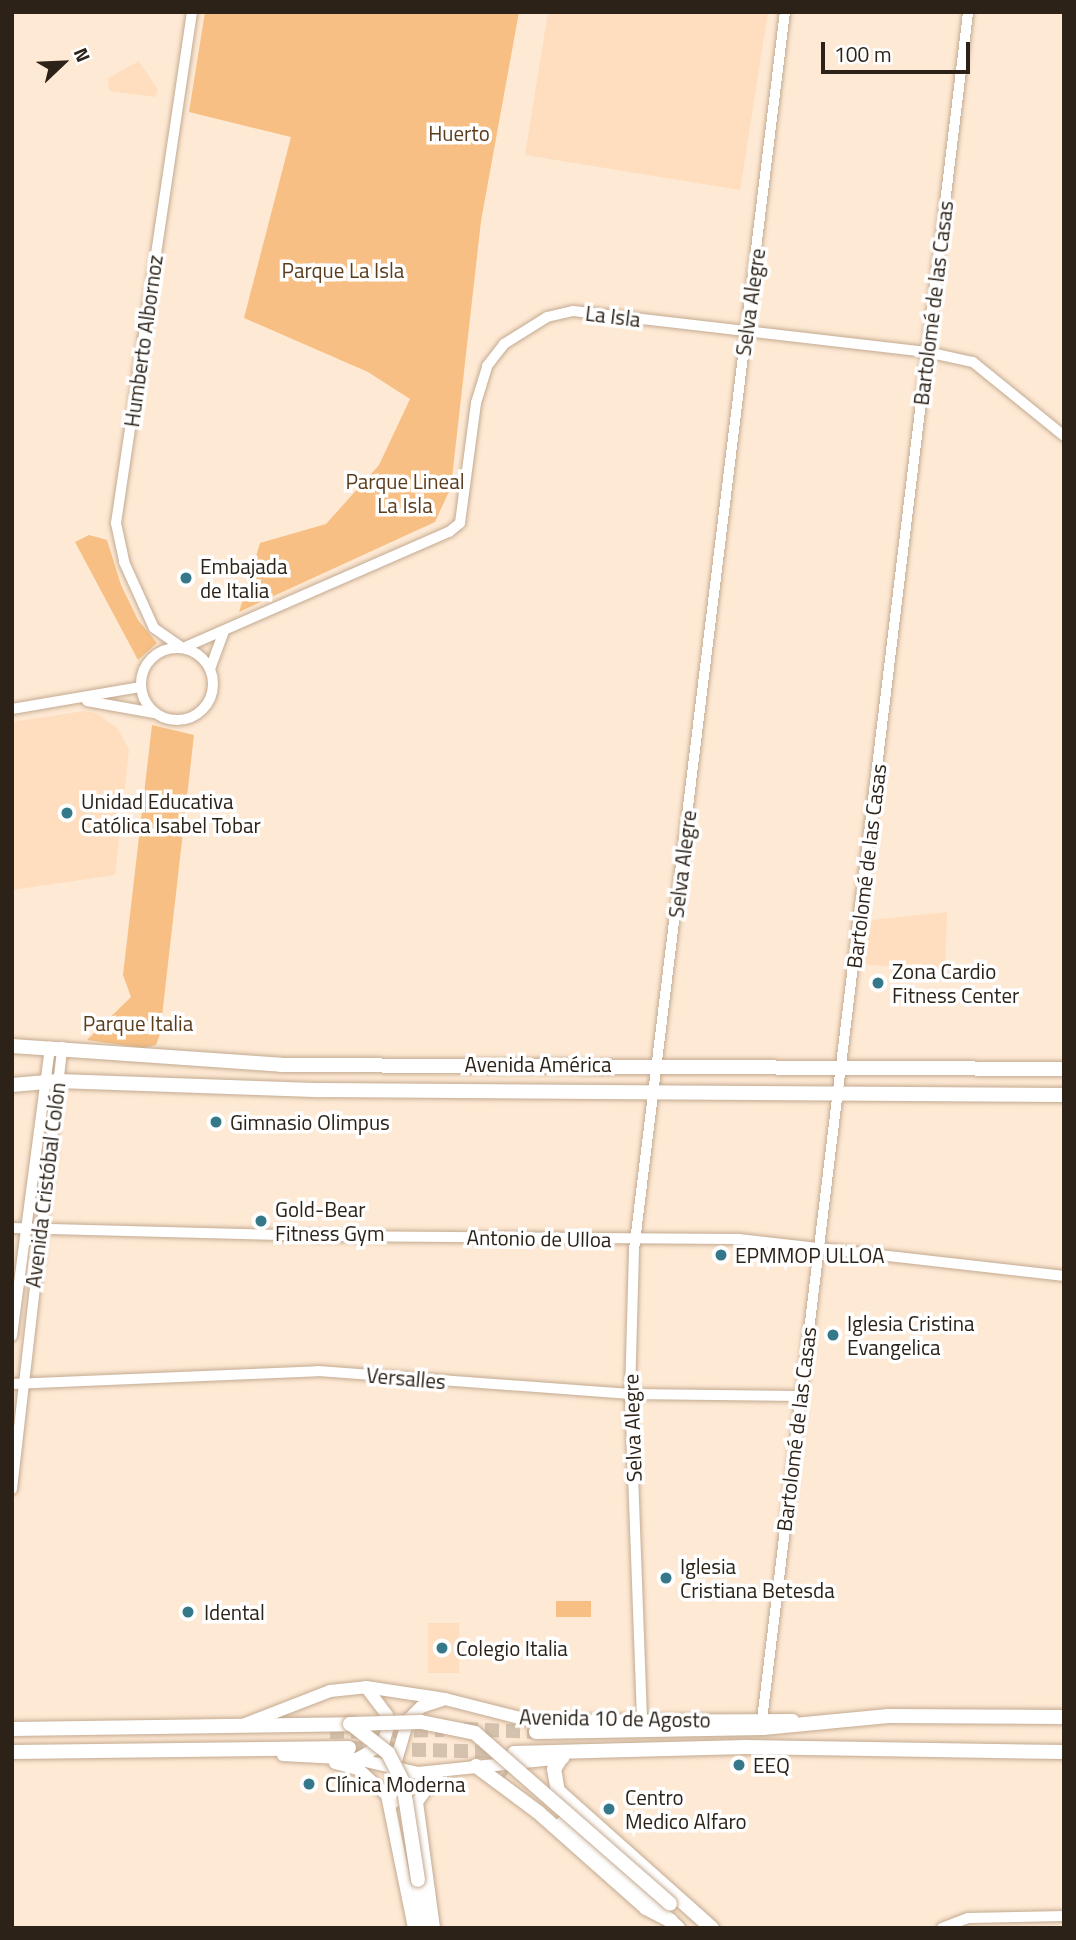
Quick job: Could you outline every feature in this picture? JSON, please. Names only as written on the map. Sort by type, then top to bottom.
[{"type":"main road","name":"Avenida América","points":[[12,1046],[56,1047],[281,1065],[1064,1069]]},
{"type":"main road","name":"Avenida América","points":[[12,1085],[51,1081],[308,1090],[1064,1095]]},
{"type":"main road","name":"Avenida 10 de Agosto","points":[[206,1728],[244,1725],[330,1691],[366,1687],[445,1699],[521,1720],[1064,1717]]},
{"type":"main road","points":[[353,1753],[383,1744],[388,1727],[387,1715],[366,1687]]},
{"type":"main road","points":[[414,1928],[395,1818],[394,1768],[408,1720],[421,1707],[445,1699]]},
{"type":"main road","name":"Avenida 10 de Agosto","points":[[536,1732],[763,1728],[825,1720]]},
{"type":"main road","points":[[244,1725],[421,1721],[475,1733],[670,1904],[711,1928]]},
{"type":"main road","points":[[350,1724],[388,1752],[402,1783],[425,1928]]},
{"type":"main road","name":"Avenida 10 de Agosto","points":[[12,1729],[206,1728],[330,1732]]},
{"type":"main road","points":[[399,1746],[418,1773]]},
{"type":"main road","name":"Avenida 10 de Agosto","points":[[16,1754],[194,1751],[353,1753],[394,1768],[418,1773],[561,1758],[766,1749]]},
{"type":"main road","name":"Avenida 10 de Agosto","points":[[514,1753],[766,1749],[1064,1752]]},
{"type":"main road","name":"Avenida 10 de Agosto","points":[[194,1751],[318,1757],[353,1753]]},
{"type":"main road","points":[[318,1757],[358,1769],[377,1783],[395,1818]]},
{"type":"main road","points":[[561,1758],[554,1769],[558,1791],[711,1928]]},
{"type":"main road","points":[[476,1766],[538,1812],[646,1908],[674,1925]]},
{"type":"main road","points":[[435,1928],[417,1802],[439,1772]]},
{"type":"main road","points":[[506,1776],[650,1898],[674,1925]]},
{"type":"main road","points":[[395,1818],[405,1810],[421,1829]]},
{"type":"street","name":"Humberto Albornoz","points":[[183,648],[154,628],[124,562],[116,523],[192,12]]},
{"type":"street","name":"Selva Alegre","points":[[642,1719],[630,1394],[635,1238],[785,12]]},
{"type":"street","name":"Bartolomé de las Casas","points":[[762,1720],[968,12]]},
{"type":"street","name":"La Isla","points":[[183,648],[449,532],[460,523],[476,403],[487,366],[504,344],[531,323],[573,311],[746,335],[927,352],[981,365],[1064,436]]},
{"type":"street","points":[[81,700],[156,713],[177,720],[197,713],[211,696],[210,669],[224,631]]},
{"type":"street","points":[[156,713],[141,687],[150,659],[160,652],[183,648],[194,652],[210,669]]},
{"type":"street","points":[[12,709],[81,700],[141,687]]},
{"type":"street","name":"Avenida Cristóbal Colón","points":[[12,1336],[26,1227],[56,1047]]},
{"type":"street","name":"Avenida Cristóbal Colón","points":[[12,1489],[17,1384],[40,1228],[51,1081]]},
{"type":"street","name":"Antonio de Ulloa","points":[[12,1228],[739,1239],[1064,1276]]},
{"type":"street","name":"Versalles","points":[[17,1384],[318,1371],[630,1394],[800,1396]]},
{"type":"street","points":[[942,1928],[968,1918],[1064,1916]]},
{"type":"shaded area","points":[[548,12],[768,12],[740,190],[525,155]]},
{"type":"shaded area","points":[[139,61],[158,90],[155,97],[109,91],[108,78]]},
{"type":"shaded area","name":"Unidad Educativa Católica Isabel Tobar","points":[[84,711],[98,714],[118,729],[129,750],[115,875],[12,890],[12,722]]},
{"type":"shaded area","points":[[947,912],[945,971],[863,964],[872,920]]},
{"type":"shaded area","name":"Colegio Italia","points":[[428,1623],[459,1623],[459,1673],[428,1673]]},
{"type":"green space","name":"Parque La Isla","points":[[205,12],[519,12],[481,221],[451,487],[435,522],[239,612],[260,543],[326,524],[379,465],[410,399],[368,372],[244,318],[291,137],[189,112]]},
{"type":"green space","points":[[89,535],[107,540],[121,585],[138,620],[157,643],[138,660],[75,542]]},
{"type":"green space","name":"Parque Italia","points":[[152,725],[194,735],[160,1034],[156,1045],[143,1048],[87,1040],[131,997],[123,975]]},
{"type":"green space","points":[[556,1601],[591,1601],[591,1617],[556,1617]]},
{"type":"tunnel","points":[[464,1729],[536,1732]]},
{"type":"tunnel","points":[[330,1732],[444,1730]]},
{"type":"tunnel","points":[[349,1748],[500,1752]]},
{"type":"tunnel","points":[[486,1761],[506,1776]]},
{"type":"place","name":"Embajada de Italia","points":[[186,578]]},
{"type":"place","name":"Unidad Educativa Católica Isabel Tobar","points":[[67,813]]},
{"type":"place","name":"Zona Cardio Fitness Center","points":[[878,983]]},
{"type":"place","name":"Gimnasio Olimpus","points":[[216,1122]]},
{"type":"place","name":"Gold-Bear Fitness Gym","points":[[261,1221]]},
{"type":"place","name":"EPMMOP ULLOA","points":[[721,1255]]},
{"type":"place","name":"Iglesia Cristina Evangelica","points":[[833,1335]]},
{"type":"place","name":"Iglesia Cristiana Betesda","points":[[666,1578]]},
{"type":"place","name":"Idental","points":[[188,1612]]},
{"type":"place","name":"Colegio Italia","points":[[442,1648]]},
{"type":"place","name":"EEQ","points":[[739,1765]]},
{"type":"place","name":"Clínica Moderna","points":[[309,1784]]},
{"type":"place","name":"Centro Medico Alfaro","points":[[609,1809]]},
{"type":"park label","name":"Huerto","points":[[459,133]]},
{"type":"park label","name":"Parque Lineal La Isla","points":[[405,493]]}]
